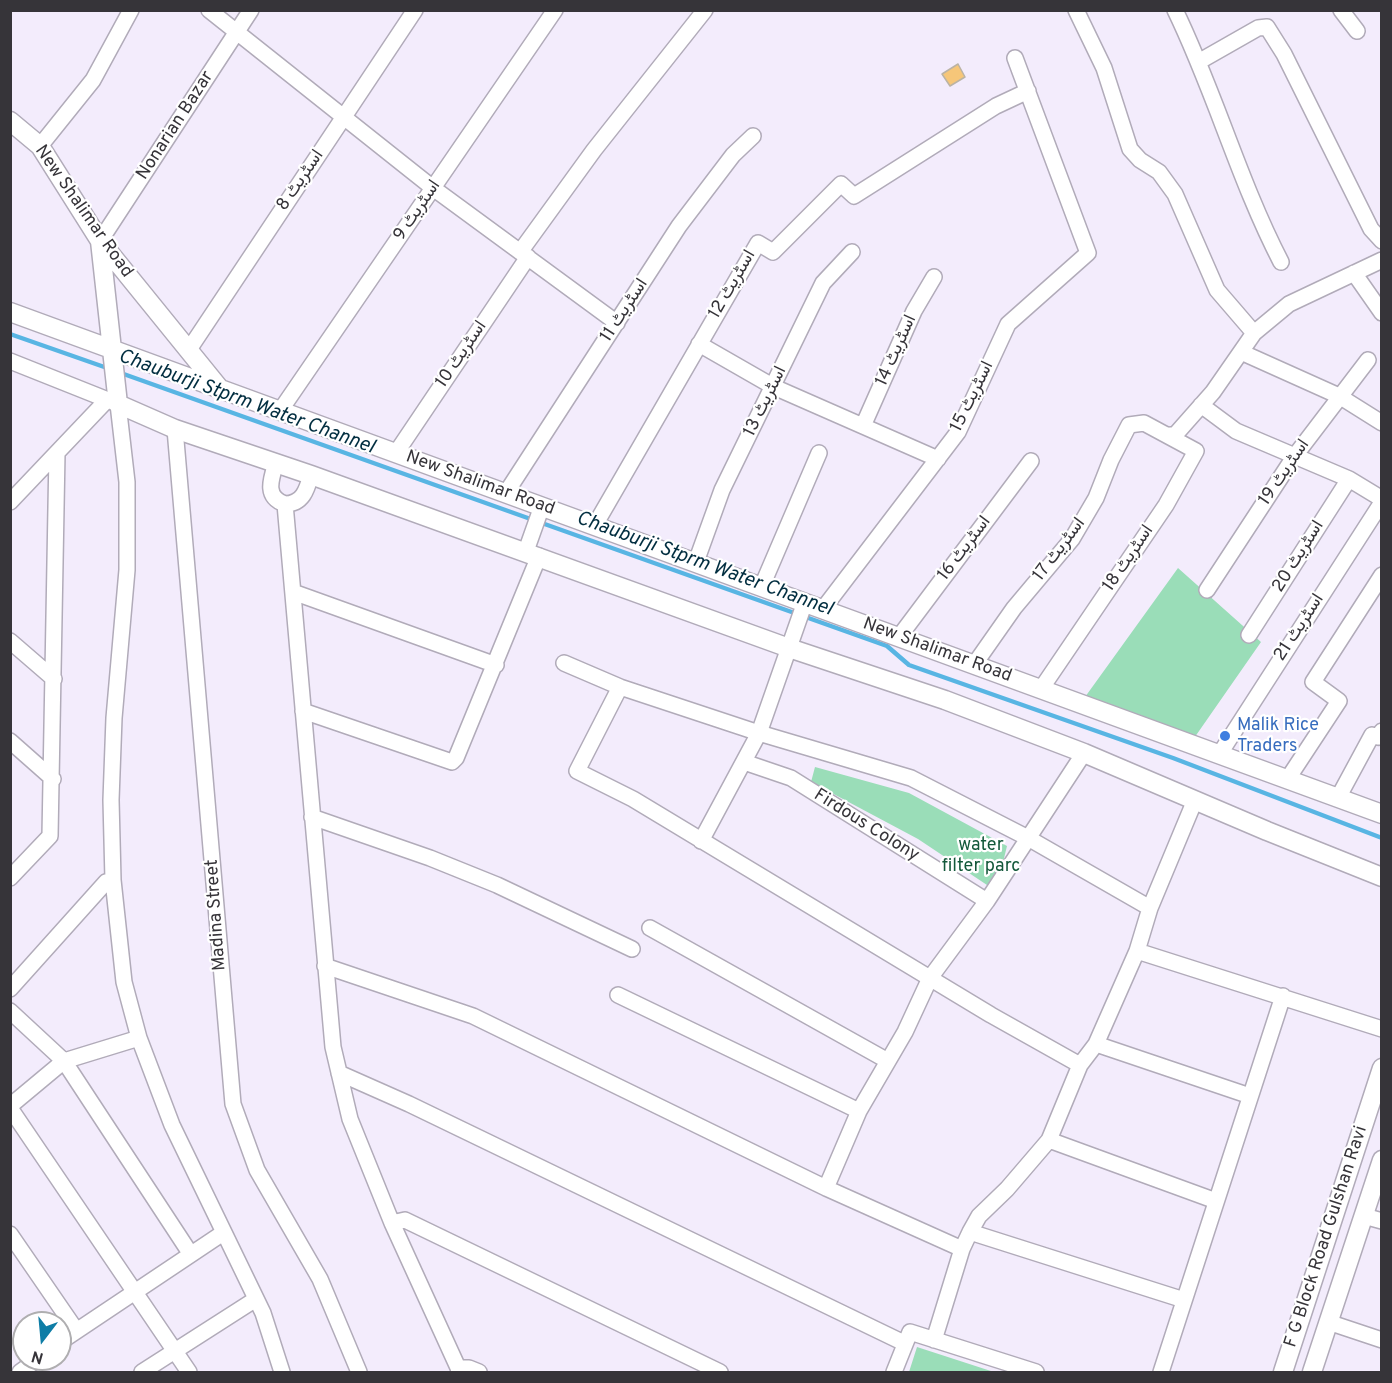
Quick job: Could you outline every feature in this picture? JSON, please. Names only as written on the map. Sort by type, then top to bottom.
[{"type":"street","points":[[40,146],[93,80],[131,10]]},
{"type":"street","points":[[209,10],[433,188],[617,323]]},
{"type":"street","name":"Nonarian Bazar","points":[[100,241],[251,10]]},
{"type":"street","name":"اسٹریٹ 8","points":[[188,351],[415,10]]},
{"type":"street","name":"اسٹریٹ 9","points":[[280,411],[555,10]]},
{"type":"street","name":"اسٹریٹ 10","points":[[396,453],[524,254],[652,75],[705,10]]},
{"type":"street","points":[[1076,10],[1104,68],[1130,149],[1140,160],[1159,172],[1175,195],[1217,290],[1254,333]]},
{"type":"street","points":[[1175,10],[1200,61],[1225,134],[1281,262]]},
{"type":"street","points":[[1341,10],[1357,31]]},
{"type":"street","points":[[1200,61],[1257,28],[1267,27],[1284,54],[1371,229],[1382,241]]},
{"type":"street","points":[[1016,58],[1028,91]]},
{"type":"street","name":"اسٹریٹ 12","points":[[595,525],[758,243],[773,252],[841,184],[854,196],[996,106],[1028,91]]},
{"type":"street","name":"اسٹریٹ 15","points":[[823,609],[958,432],[1008,324],[1088,253],[1028,91]]},
{"type":"street","name":"New Shalimar Road","points":[[10,121],[40,146],[100,241],[221,390]]},
{"type":"street","name":"اسٹریٹ 11","points":[[506,493],[679,226],[733,155],[753,136]]},
{"type":"street","points":[[100,241],[114,400],[127,482],[127,559],[114,718],[111,800],[113,880],[124,982],[139,1038],[172,1125],[256,1299],[276,1370]]},
{"type":"street","name":"اسٹریٹ 13","points":[[696,562],[722,490],[823,283],[852,252]]},
{"type":"street","points":[[1170,435],[1175,435],[1201,405],[1254,333],[1289,303],[1382,260]]},
{"type":"street","points":[[1354,273],[1382,314]]},
{"type":"street","name":"اسٹریٹ 14","points":[[863,426],[914,311],[934,277]]},
{"type":"street","name":"New Shalimar Road","points":[[10,312],[111,353],[221,390],[506,493],[541,510],[595,525],[762,586],[803,607],[823,609],[1382,814]]},
{"type":"street","points":[[699,344],[774,387],[938,459]]},
{"type":"street","points":[[1241,352],[1339,396],[1382,423]]},
{"type":"street","name":"اسٹریٹ 19","points":[[1207,590],[1294,457],[1368,360]]},
{"type":"street","points":[[10,361],[114,400],[175,429],[532,550],[791,642],[1084,753],[1382,877]]},
{"type":"street","points":[[10,502],[57,453],[114,400]]},
{"type":"street","points":[[1201,405],[1236,431],[1348,479],[1382,500]]},
{"type":"street","name":"اسٹریٹ 17","points":[[974,665],[1014,608],[1072,538],[1096,498],[1111,460],[1129,426],[1144,423],[1170,435]]},
{"type":"street","name":"Madina Street","points":[[175,429],[232,1104],[257,1170],[320,1279],[359,1372]]},
{"type":"street","name":"اسٹریٹ 18","points":[[1041,689],[1166,505],[1196,451],[1170,435]]},
{"type":"street","points":[[10,878],[50,836],[53,779],[57,453]]},
{"type":"street","points":[[762,586],[819,453]]},
{"type":"street","name":"اسٹریٹ 16","points":[[900,637],[1031,461]]},
{"type":"street","points":[[276,463],[270,489],[272,495],[285,504],[297,502],[303,497],[311,475]]},
{"type":"street","name":"اسٹریٹ 20","points":[[1250,635],[1348,479]]},
{"type":"street","name":"اسٹریٹ 21","points":[[1219,754],[1382,500]]},
{"type":"street","points":[[285,504],[333,1047],[350,1119],[392,1223],[459,1370],[469,1368],[479,1372]]},
{"type":"street","points":[[303,711],[452,762],[456,758],[496,665],[532,550],[541,510]]},
{"type":"street","points":[[1287,780],[1339,701],[1313,682],[1382,575]]},
{"type":"street","points":[[293,592],[496,665]]},
{"type":"street","points":[[701,842],[759,733],[803,607]]},
{"type":"street","points":[[10,641],[54,679]]},
{"type":"street","points":[[564,663],[620,687],[759,733],[911,778],[1028,838],[1150,908]]},
{"type":"street","points":[[620,687],[577,771],[633,799],[701,842],[1080,1065]]},
{"type":"street","points":[[1338,798],[1372,735],[1378,737],[1382,730]]},
{"type":"street","points":[[10,741],[53,779]]},
{"type":"street","points":[[826,1188],[860,1111],[905,1032],[930,978],[987,901],[1084,753]]},
{"type":"street","name":"Firdous Colony","points":[[744,762],[791,778],[987,901]]},
{"type":"street","points":[[934,1340],[962,1249],[970,1232],[979,1216],[1007,1189],[1049,1140],[1080,1065],[1096,1044],[1137,951],[1150,908],[1195,800]]},
{"type":"street","points":[[312,817],[430,858],[498,885],[632,949]]},
{"type":"street","points":[[10,988],[106,882],[113,880]]},
{"type":"street","points":[[650,928],[888,1061]]},
{"type":"street","points":[[1137,951],[1382,1029]]},
{"type":"street","points":[[325,966],[473,1016],[826,1188],[962,1249]]},
{"type":"street","points":[[618,995],[860,1111]]},
{"type":"street","points":[[1161,1372],[1283,996]]},
{"type":"street","points":[[10,1011],[64,1061],[190,1253]]},
{"type":"street","points":[[139,1038],[64,1061],[10,1107],[189,1372]]},
{"type":"street","points":[[1096,1044],[1250,1096]]},
{"type":"street","name":"F G Block Road Gulshan Ravi","points":[[1283,1372],[1382,1068]]},
{"type":"street","points":[[339,1073],[420,1109],[904,1343]]},
{"type":"street","points":[[1049,1140],[1216,1201]]},
{"type":"street","name":"F G Block Road Gulshan Ravi","points":[[1312,1372],[1382,1160]]},
{"type":"street","points":[[1364,1216],[1382,1221]]},
{"type":"street","points":[[392,1223],[405,1220],[720,1372]]},
{"type":"street","points":[[970,1232],[1185,1300]]},
{"type":"street","points":[[72,1333],[190,1253],[224,1233]]},
{"type":"street","points":[[10,1234],[76,1330]]},
{"type":"street","points":[[142,1372],[256,1299]]},
{"type":"street","points":[[1328,1322],[1382,1340]]},
{"type":"street","points":[[894,1372],[910,1332],[1036,1372]]},
{"type":"street","points":[[10,1366],[15,1372]]},
{"type":"green space","points":[[1178,568],[1261,642],[1190,744],[1080,704]]},
{"type":"green space","name":"water filter parc","points":[[815,767],[909,793],[1007,846],[996,891],[918,839],[811,782]]},
{"type":"green space","points":[[917,1347],[994,1372],[909,1372]]},
{"type":"building","points":[[958,64],[965,77],[950,86],[942,74]]},
{"type":"waterway","name":"Chauburji Stprm Water Channel","points":[[10,334],[110,369]]},
{"type":"waterway","name":"Chauburji Stprm Water Channel","points":[[118,372],[887,646],[909,665],[1173,758],[1382,838]]},
{"type":"place","name":"Malik Rice Traders","points":[[1225,736]]}]
